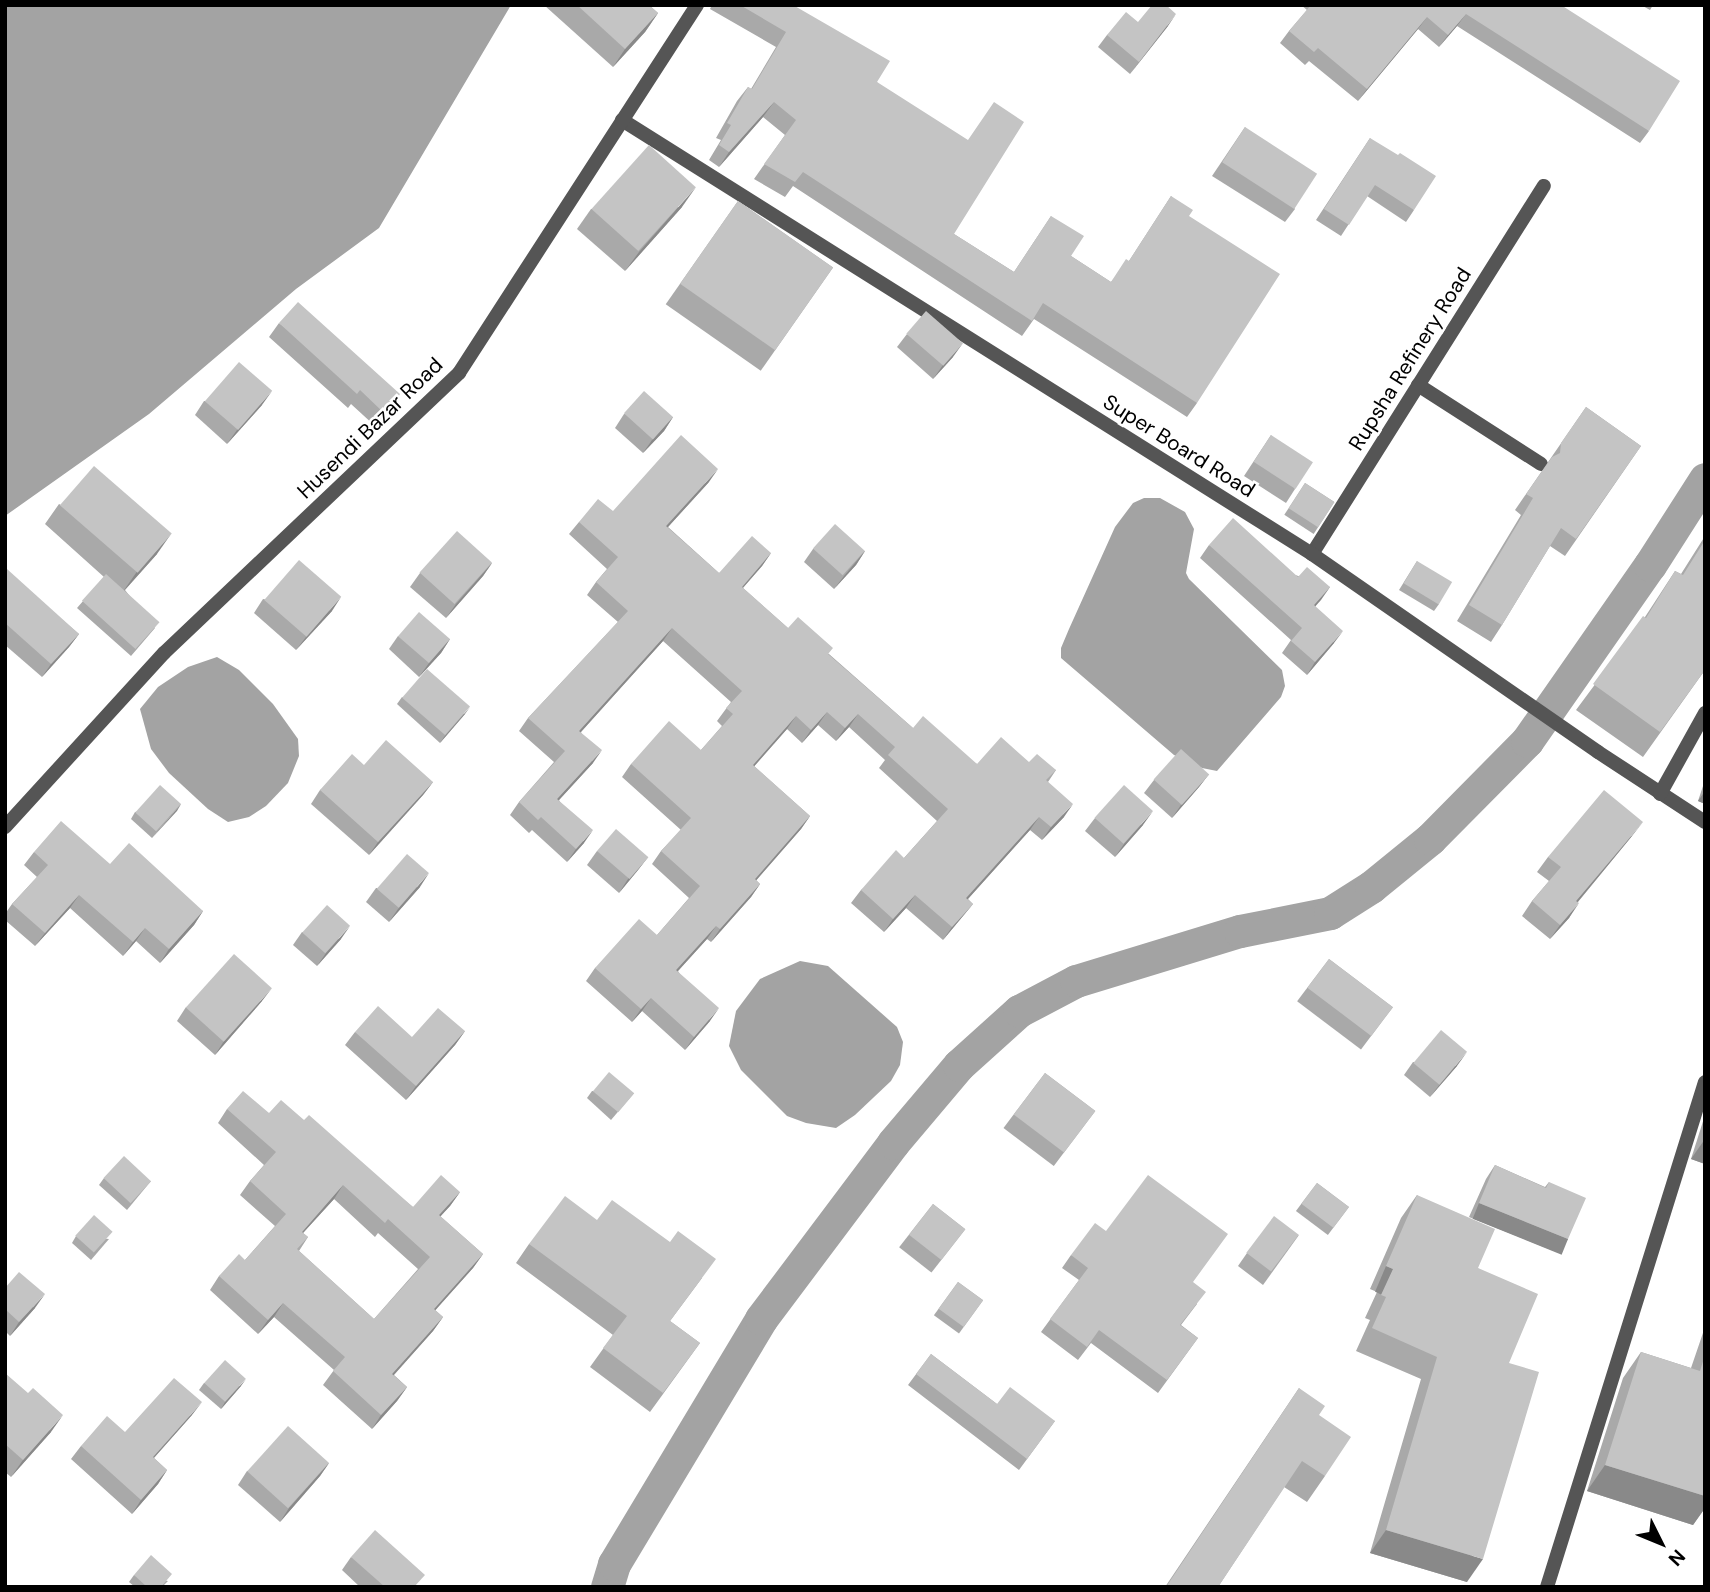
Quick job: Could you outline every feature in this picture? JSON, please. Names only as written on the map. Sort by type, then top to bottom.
[{"type":"street","name":"Husendi Bazar Road","points":[[5,827],[164,653],[459,373],[697,5]]},
{"type":"street","name":"Super Board Road","points":[[622,120],[1312,554],[1598,752],[1705,822]]},
{"type":"street","name":"Rupsha Refinery Road","points":[[1312,554],[1544,186]]},
{"type":"street","points":[[1418,384],[1541,464]]},
{"type":"street","points":[[1660,794],[1705,713]]},
{"type":"street","points":[[1547,1587],[1705,1082]]},
{"type":"shaded area","points":[[5,5],[511,5],[379,228],[296,289],[149,414],[5,516]]},
{"type":"shaded area","points":[[1144,498],[1160,498],[1185,512],[1194,529],[1186,573],[1189,579],[1282,670],[1285,686],[1281,697],[1217,771],[1202,768],[1174,755],[1061,658],[1061,648],[1115,527],[1133,503]]},
{"type":"shaded area","points":[[217,657],[239,670],[273,704],[298,739],[299,756],[288,783],[266,806],[249,817],[228,822],[208,809],[169,773],[151,749],[140,709],[158,687],[188,667]]},
{"type":"shaded area","points":[[800,961],[828,966],[897,1027],[903,1042],[900,1065],[891,1081],[855,1115],[836,1128],[806,1123],[787,1116],[741,1070],[729,1046],[736,1011],[760,979]]},
{"type":"building","points":[[577,5],[649,5],[658,13],[625,49]]},
{"type":"building","points":[[740,5],[793,5],[890,61],[877,82],[968,140],[994,102],[1024,122],[954,234],[1014,272],[1051,216],[1084,236],[1071,256],[1111,282],[1126,259],[1129,261],[1171,196],[1193,210],[1189,216],[1280,274],[1197,403],[1043,303],[1032,321],[803,172],[795,182],[764,164],[796,120],[774,102],[729,152],[719,145],[731,125],[727,123],[748,87],[752,89],[786,32]]},
{"type":"building","points":[[1152,5],[1166,5],[1176,14],[1139,62],[1107,35],[1126,12],[1138,22]]},
{"type":"building","points":[[1311,5],[1561,5],[1680,81],[1649,131],[1466,14],[1448,35],[1427,17],[1367,89],[1318,48],[1314,52],[1289,31]]},
{"type":"building","points":[[1245,127],[1317,174],[1294,209],[1222,162]]},
{"type":"building","points":[[1370,138],[1436,176],[1414,210],[1375,185],[1349,225],[1324,209]]},
{"type":"building","points":[[649,145],[696,187],[638,251],[591,209]]},
{"type":"building","points":[[738,201],[833,268],[775,350],[680,284]]},
{"type":"building","points":[[298,302],[400,394],[384,413],[360,390],[357,394],[279,323]]},
{"type":"building","points":[[926,311],[963,343],[943,366],[906,334]]},
{"type":"building","points":[[239,362],[272,391],[238,430],[205,401]]},
{"type":"building","points":[[644,391],[673,417],[653,439],[624,413]]},
{"type":"building","points":[[1586,407],[1641,446],[1576,539],[1561,528],[1502,625],[1469,605],[1533,498],[1526,494],[1552,457],[1560,453],[1561,443]]},
{"type":"building","points":[[681,435],[718,469],[666,526],[719,573],[752,536],[771,553],[742,587],[788,628],[798,617],[833,648],[828,654],[913,728],[923,716],[977,764],[1001,737],[1029,762],[1037,754],[1056,770],[1046,780],[1073,804],[1051,827],[1039,817],[966,898],[973,904],[952,927],[915,895],[893,919],[861,890],[896,850],[904,858],[948,809],[888,755],[895,747],[858,714],[845,728],[827,712],[811,730],[796,716],[753,765],[810,816],[755,879],[760,884],[720,929],[716,926],[676,970],[719,1008],[694,1037],[651,998],[641,1009],[595,968],[639,919],[657,935],[700,886],[661,851],[691,818],[631,764],[669,721],[701,750],[733,714],[726,708],[742,691],[672,628],[579,731],[602,750],[557,799],[593,830],[576,849],[541,817],[538,820],[519,802],[565,751],[528,718],[628,611],[596,582],[618,557],[579,522],[598,499],[613,511]]},
{"type":"building","points":[[1271,435],[1313,462],[1296,489],[1254,462]]},
{"type":"building","points":[[94,466],[172,534],[138,573],[60,505]]},
{"type":"building","points":[[1305,483],[1334,502],[1318,527],[1289,508]]},
{"type":"building","points":[[1233,518],[1298,577],[1307,567],[1330,587],[1314,605],[1343,631],[1315,662],[1291,641],[1302,628],[1209,545]]},
{"type":"building","points":[[835,524],[865,551],[843,575],[813,549]]},
{"type":"building","points":[[457,531],[492,562],[454,604],[420,573]]},
{"type":"building","points":[[1705,540],[1705,670],[1660,732],[1593,684],[1643,616],[1646,618],[1675,571],[1683,575]]},
{"type":"building","points":[[299,560],[341,597],[306,637],[264,600]]},
{"type":"building","points":[[1417,561],[1452,582],[1439,604],[1404,583]]},
{"type":"building","points":[[7,569],[79,634],[51,664],[5,623]]},
{"type":"building","points":[[106,574],[160,622],[135,649],[82,601]]},
{"type":"building","points":[[419,612],[450,639],[429,663],[398,636]]},
{"type":"building","points":[[427,669],[470,706],[445,735],[402,698]]},
{"type":"building","points":[[386,740],[433,782],[378,842],[320,790],[352,754],[364,765]]},
{"type":"building","points":[[1181,749],[1209,774],[1182,805],[1154,779]]},
{"type":"building","points":[[160,785],[181,804],[156,831],[135,812]]},
{"type":"building","points":[[1124,785],[1153,811],[1124,844],[1095,818]]},
{"type":"building","points":[[1604,790],[1643,822],[1576,901],[1579,903],[1560,925],[1532,901],[1561,867],[1548,857]]},
{"type":"building","points":[[61,821],[110,864],[129,843],[203,911],[169,949],[145,928],[133,942],[79,895],[45,933],[12,904],[48,865],[34,852]]},
{"type":"building","points":[[616,829],[648,857],[629,879],[597,851]]},
{"type":"building","points":[[407,854],[429,873],[399,908],[377,889]]},
{"type":"building","points":[[327,905],[350,926],[325,953],[302,932]]},
{"type":"building","points":[[234,954],[272,988],[224,1042],[186,1008]]},
{"type":"building","points":[[1329,959],[1393,1007],[1371,1036],[1307,988]]},
{"type":"building","points":[[378,1006],[412,1037],[438,1008],[465,1031],[416,1086],[355,1032]]},
{"type":"building","points":[[1441,1030],[1467,1052],[1439,1085],[1413,1063]]},
{"type":"building","points":[[609,1072],[634,1093],[618,1112],[593,1091]]},
{"type":"building","points":[[1045,1073],[1095,1111],[1064,1152],[1014,1115]]},
{"type":"building","points":[[243,1091],[269,1113],[281,1100],[304,1120],[309,1115],[413,1207],[441,1175],[460,1192],[439,1215],[483,1254],[434,1309],[443,1317],[392,1374],[407,1387],[381,1415],[333,1371],[345,1357],[283,1303],[268,1320],[219,1276],[239,1254],[245,1260],[286,1214],[250,1181],[276,1152],[227,1109]],"holes":[[[343,1185],[385,1223],[388,1219],[430,1257],[374,1319],[297,1249],[308,1237],[302,1232]]]},
{"type":"building","points":[[124,1156],[151,1181],[131,1203],[104,1178]]},
{"type":"building","points":[[1495,1165],[1546,1188],[1549,1182],[1586,1198],[1568,1239],[1479,1203]]},
{"type":"building","points":[[1148,1175],[1228,1234],[1193,1282],[1206,1292],[1180,1325],[1198,1338],[1167,1380],[1099,1330],[1087,1347],[1050,1319],[1088,1268],[1071,1255],[1095,1223],[1106,1231]]},
{"type":"building","points":[[1317,1183],[1349,1207],[1333,1228],[1301,1204]]},
{"type":"building","points":[[1417,1195],[1495,1229],[1478,1268],[1538,1294],[1509,1363],[1539,1372],[1483,1559],[1386,1530],[1437,1357],[1372,1328],[1386,1297],[1381,1295],[1393,1269],[1386,1266]]},
{"type":"building","points":[[565,1196],[597,1220],[612,1200],[670,1242],[678,1231],[716,1259],[670,1321],[700,1343],[663,1393],[603,1348],[627,1316],[529,1244]]},
{"type":"building","points":[[933,1204],[965,1229],[941,1260],[909,1235]]},
{"type":"building","points":[[94,1215],[113,1232],[94,1253],[75,1236]]},
{"type":"building","points":[[1274,1216],[1299,1235],[1271,1271],[1246,1253]]},
{"type":"building","points":[[19,1272],[45,1294],[19,1322],[5,1309],[5,1288]]},
{"type":"building","points":[[958,1282],[983,1300],[964,1327],[939,1309]]},
{"type":"building","points":[[1641,1352],[1700,1371],[1705,1355],[1705,1496],[1605,1465]]},
{"type":"building","points":[[931,1354],[997,1404],[1010,1387],[1055,1421],[1027,1459],[916,1374]]},
{"type":"building","points":[[225,1360],[246,1379],[225,1402],[204,1383]]},
{"type":"building","points":[[5,1373],[28,1393],[33,1388],[63,1415],[23,1460],[5,1444]]},
{"type":"building","points":[[174,1378],[202,1402],[153,1457],[167,1470],[141,1500],[81,1446],[107,1416],[125,1432]]},
{"type":"building","points":[[1299,1388],[1325,1406],[1319,1415],[1351,1437],[1325,1476],[1302,1461],[1218,1587],[1166,1587]]},
{"type":"building","points":[[288,1426],[329,1463],[288,1508],[247,1471]]},
{"type":"building","points":[[375,1530],[425,1575],[414,1587],[385,1587],[351,1557]]},
{"type":"building","points":[[151,1555],[172,1574],[161,1587],[147,1587],[134,1575]]},
{"type":"waterway","points":[[607,1587],[614,1564],[761,1319],[893,1143],[959,1065],[1019,1011],[1076,981],[1240,931],[1330,913],[1371,887],[1430,839],[1527,741],[1650,565],[1705,479]]}]
